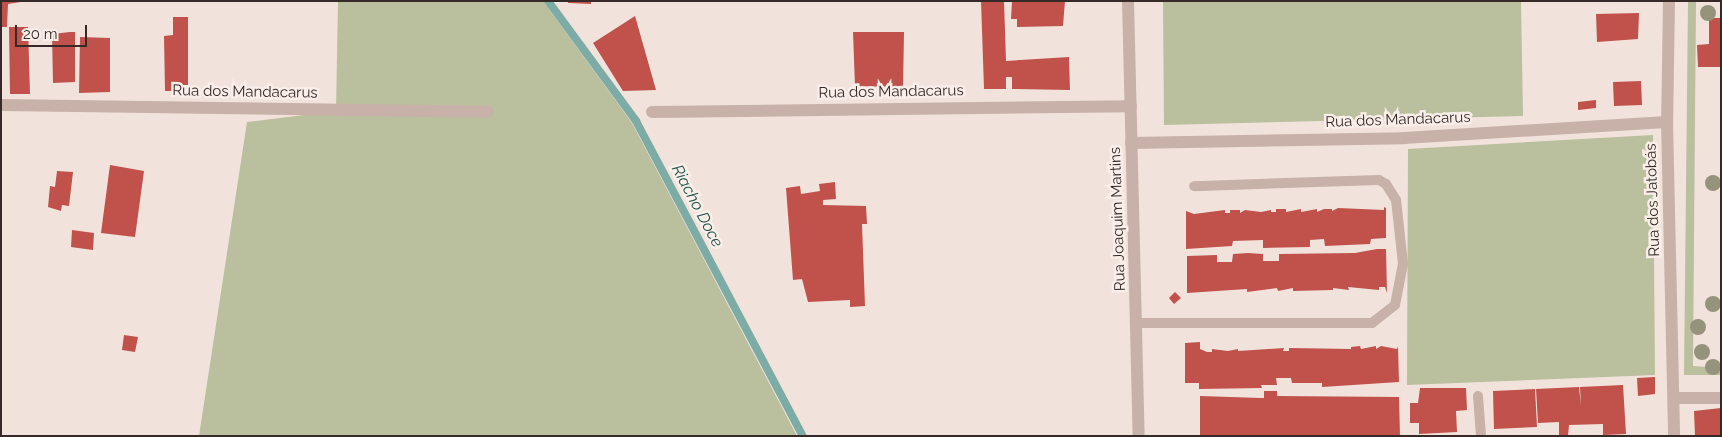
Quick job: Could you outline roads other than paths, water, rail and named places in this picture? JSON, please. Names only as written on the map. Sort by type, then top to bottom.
[{"type":"street","name":"Rua Joaquim Martins","points":[[1128,1],[1138,323],[1139,436]]},
{"type":"street","name":"Rua dos Jatobás","points":[[1669,1],[1667,122],[1674,436]]},
{"type":"street","name":"Rua dos Mandacarus","points":[[1,105],[488,112]]},
{"type":"street","name":"Rua dos Mandacarus","points":[[652,112],[1131,106]]},
{"type":"street","name":"Rua dos Mandacarus","points":[[1131,143],[1404,138],[1667,122]]},
{"type":"street","points":[[1674,398],[1721,398]]},
{"type":"lane","points":[[1138,323],[1372,323],[1395,305],[1403,264],[1396,200],[1386,184],[1379,180],[1194,186]]},
{"type":"lane","points":[[1478,396],[1481,436]]},
{"type":"waterway","name":"Riacho Doce","points":[[548,1],[636,121],[803,436]]}]
